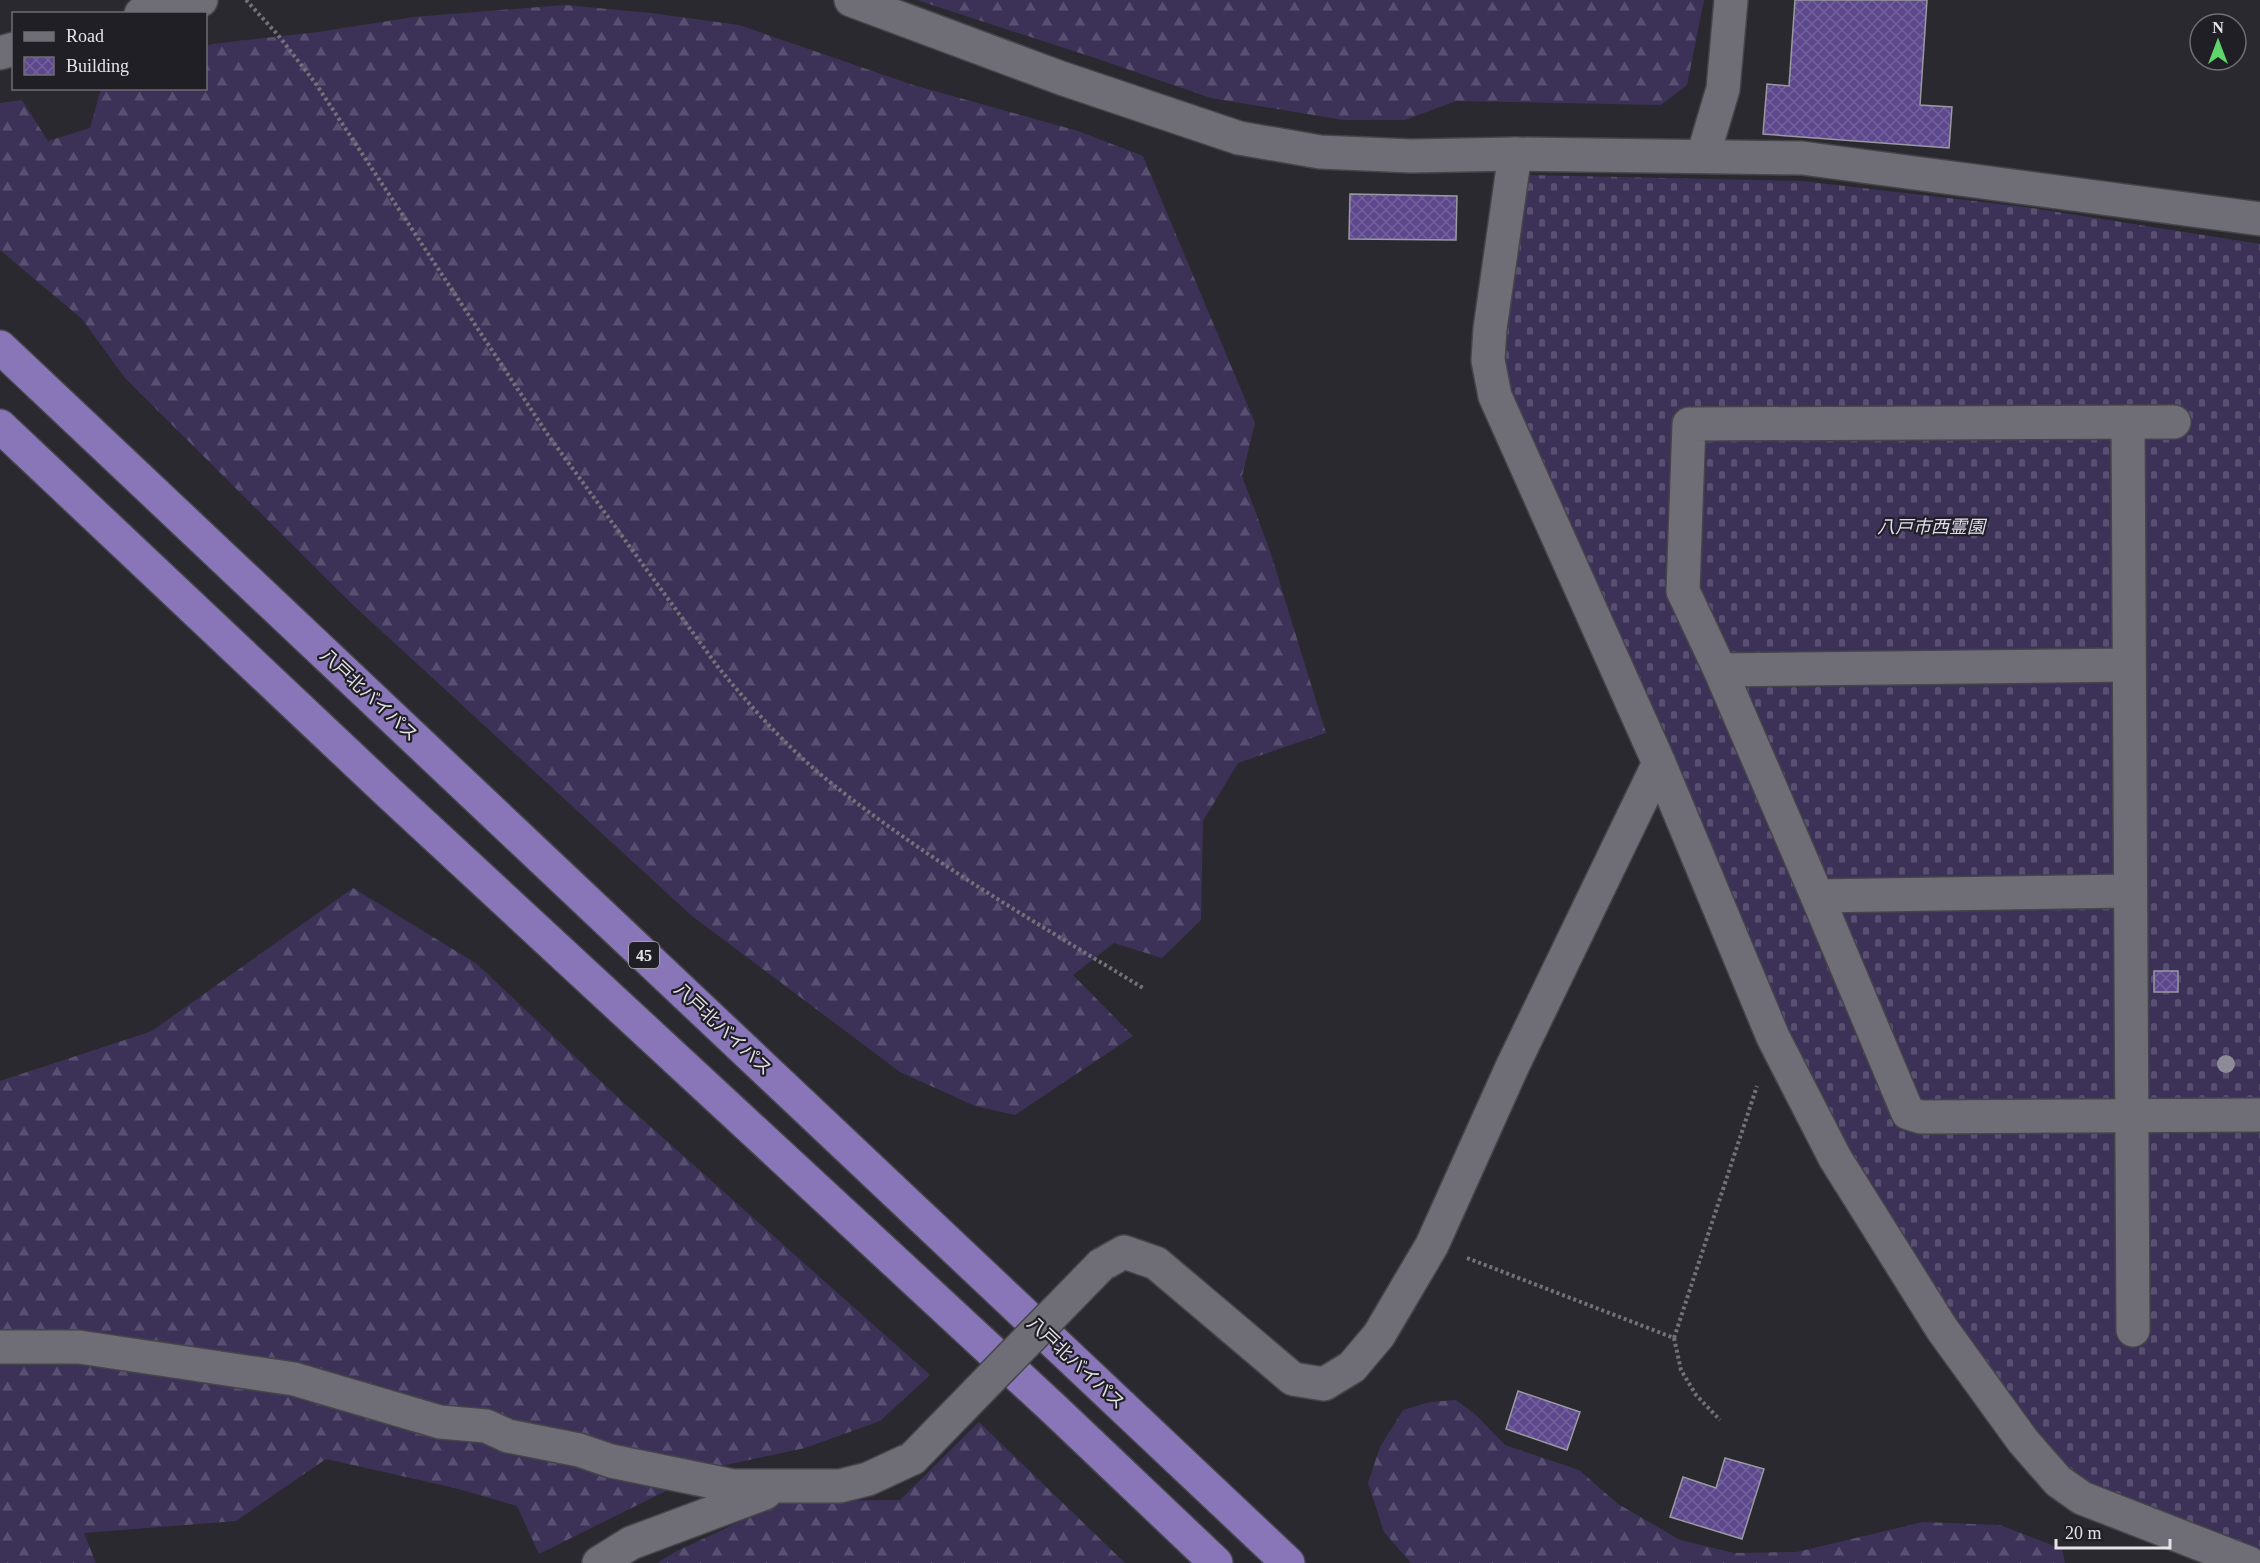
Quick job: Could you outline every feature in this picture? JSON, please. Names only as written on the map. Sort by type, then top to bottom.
[{"type":"highway","name":"八戸北バイパス","points":[[0,347],[1288,1563]]},
{"type":"highway","points":[[0,426],[389,793],[1054,1409],[1216,1563]]},
{"type":"street","points":[[150,12],[201,0]]},
{"type":"street","points":[[851,0],[1061,78],[1239,138],[1320,152],[1411,156],[1515,154],[1802,158],[2260,219]]},
{"type":"street","points":[[1703,156],[1723,89],[1731,0]]},
{"type":"street","points":[[1515,154],[1490,330],[1488,360],[1495,396],[1659,763],[1773,1037],[1835,1158],[1942,1329],[2023,1442],[2058,1481],[2082,1498],[2249,1563]]},
{"type":"street","points":[[2128,422],[2130,1116],[2133,1330]]},
{"type":"street","points":[[2174,422],[1689,424],[1683,591],[1720,670],[1908,1113],[1922,1117],[2260,1116]]},
{"type":"street","points":[[1720,670],[2128,665]]},
{"type":"street","points":[[0,1347],[79,1347],[294,1379],[440,1422],[486,1426],[508,1436],[579,1450],[611,1461],[733,1486],[840,1486],[868,1479],[913,1458],[1101,1265],[1124,1252],[1156,1263],[1293,1379],[1324,1384],[1352,1367],[1379,1335],[1432,1245],[1513,1065],[1659,763]]},
{"type":"street","points":[[1817,896],[2129,891]]},
{"type":"street","points":[[599,1563],[631,1543],[704,1514],[787,1486]]},
{"type":"path","points":[[246,0],[278,35],[316,84],[548,435],[742,697],[825,778],[878,818],[983,890],[1143,988]]},
{"type":"path","points":[[1720,1420],[1696,1395],[1681,1370],[1674,1338],[1773,1037]]},
{"type":"path","points":[[1432,1245],[1674,1338]]},
{"type":"green space","points":[[917,0],[1704,0],[1687,85],[1661,105],[1456,101],[1405,120],[1343,120],[1211,98]]},
{"type":"green space","points":[[565,5],[651,13],[739,25],[913,85],[1078,131],[1143,156],[1255,423],[1242,476],[1270,551],[1326,733],[1238,763],[1203,821],[1201,920],[1162,958],[1114,943],[1073,975],[1133,1036],[1015,1115],[975,1106],[900,1072],[692,916],[352,604],[125,378],[82,319],[0,250],[0,103],[22,100],[48,141],[90,128],[101,90],[207,90],[207,46],[414,17]]},
{"type":"green space","name":"八戸市西霊園","points":[[1526,175],[1802,181],[2025,207],[2260,244],[2260,1559],[2071,1480],[2022,1424],[1851,1161],[1780,1023],[1504,381],[1498,351]]},
{"type":"green space","points":[[353,888],[477,964],[625,1104],[930,1375],[880,1421],[805,1448],[712,1468],[539,1554],[517,1506],[455,1488],[326,1459],[236,1521],[84,1533],[96,1563],[0,1563],[0,1081],[152,1031]]},
{"type":"green space","points":[[1456,1400],[1476,1415],[1505,1445],[1579,1470],[1618,1504],[1680,1540],[1734,1553],[1797,1552],[1923,1522],[2000,1525],[2062,1549],[2065,1563],[1411,1563],[1384,1532],[1368,1483],[1380,1447],[1403,1410],[1430,1402]]},
{"type":"green space","points":[[979,1422],[1125,1563],[657,1563],[675,1552],[784,1501],[900,1500]]},
{"type":"building","points":[[1795,0],[1927,0],[1920,105],[1952,107],[1949,148],[1763,134],[1767,84],[1789,86]]},
{"type":"building","points":[[1350,194],[1457,196],[1456,240],[1349,239]]},
{"type":"building","points":[[2154,971],[2178,971],[2178,992],[2154,992]]},
{"type":"building","points":[[1518,1391],[1580,1412],[1567,1450],[1506,1429]]},
{"type":"building","points":[[1725,1458],[1764,1469],[1742,1539],[1670,1517],[1683,1477],[1716,1488]]}]
